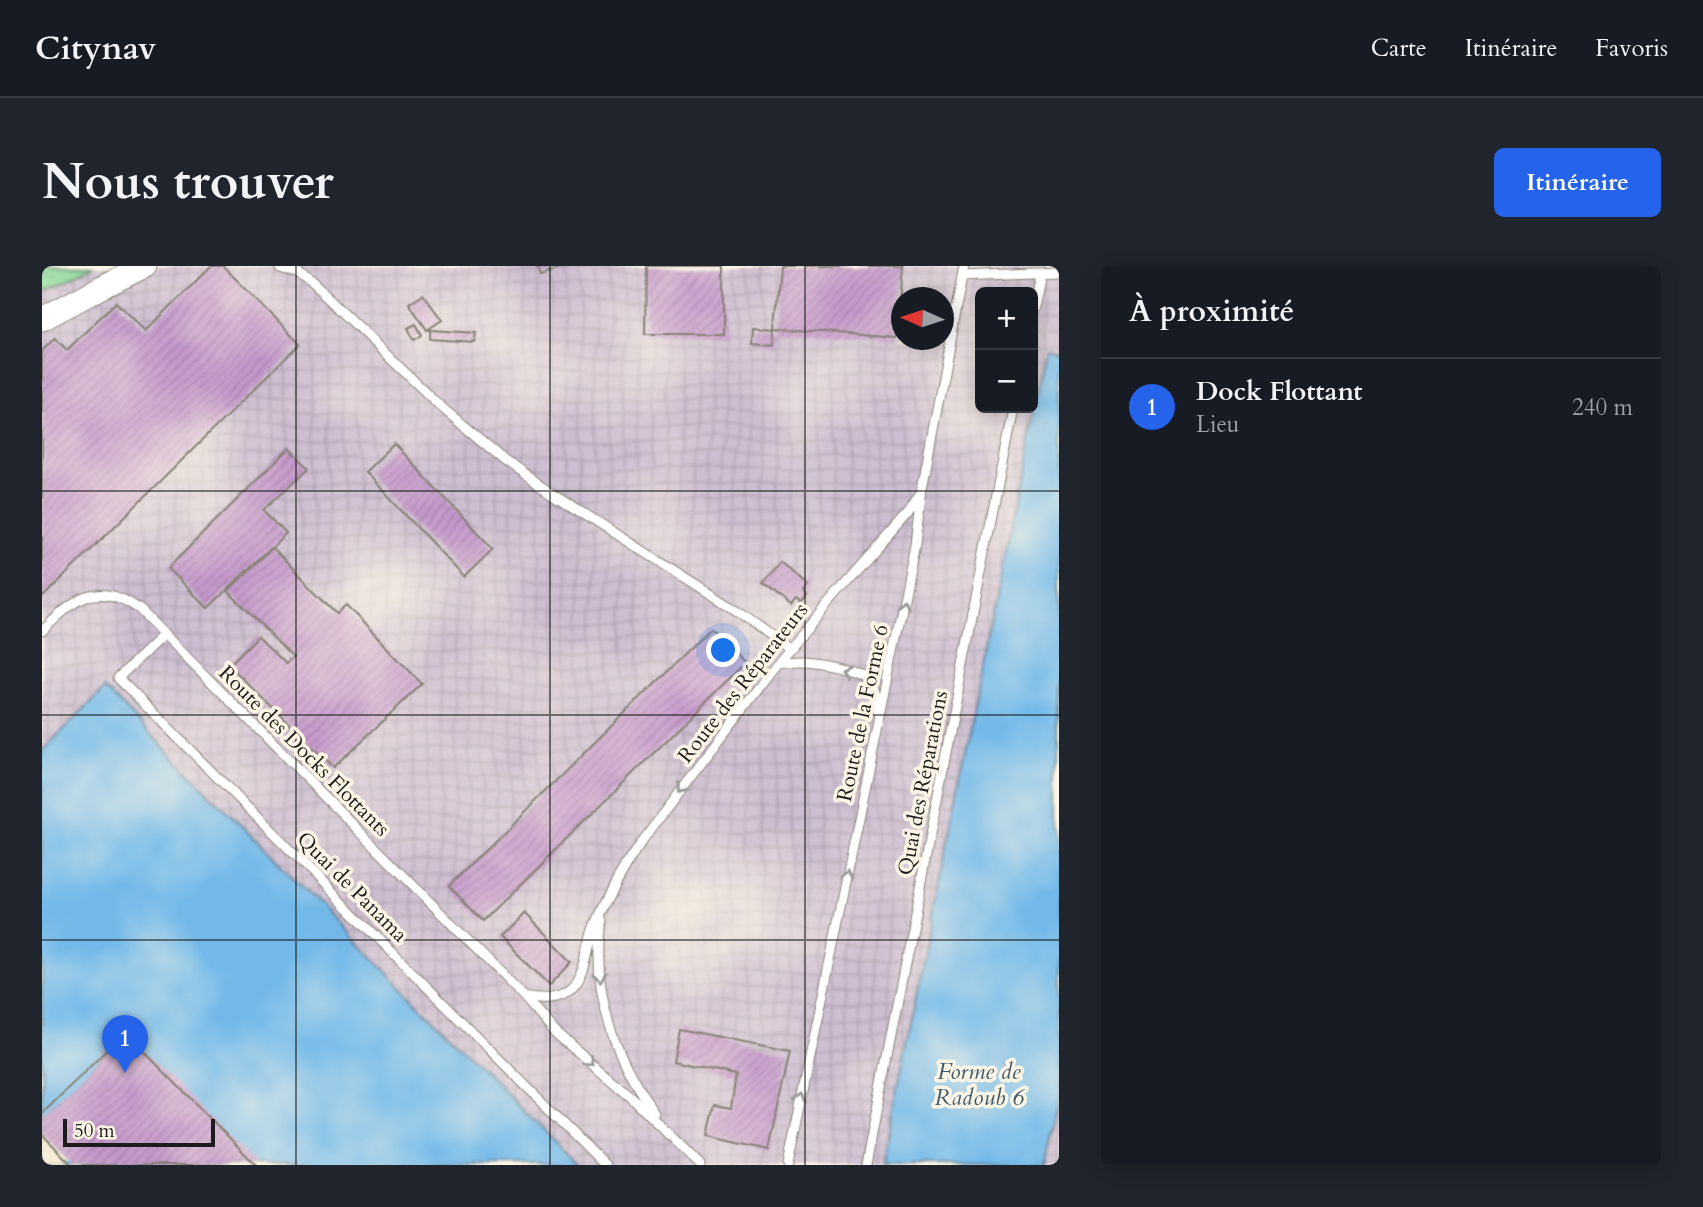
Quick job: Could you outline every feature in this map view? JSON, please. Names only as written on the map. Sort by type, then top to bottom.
[{"type":"street","points":[[42,319],[145,266]]},
{"type":"lane","points":[[280,268],[297,273],[313,284],[440,406],[507,462],[733,608],[790,649]]},
{"type":"lane","points":[[963,271],[1059,272]]},
{"type":"lane","name":"Route de la Forme 6","points":[[789,1164],[915,545],[922,488],[963,271]]},
{"type":"lane","points":[[1037,287],[1040,273]]},
{"type":"lane","name":"Quai des Réparations","points":[[866,1165],[1012,413]]},
{"type":"lane","name":"Route des Réparateurs","points":[[603,909],[640,842],[778,663],[908,513],[922,488]]},
{"type":"lane","name":"Route des Docks Flottants","points":[[42,631],[73,603],[90,596],[106,594],[132,604],[524,997],[554,1032],[631,1097],[670,1136]]},
{"type":"lane","name":"Quai de Panama","points":[[164,634],[118,678],[605,1165]]},
{"type":"lane","points":[[778,663],[808,661],[862,676],[872,687],[879,720]]},
{"type":"lane","points":[[524,997],[554,998],[572,989],[580,978],[592,935],[603,909]]},
{"type":"lane","points":[[603,909],[599,970],[610,1029],[619,1054],[670,1136],[700,1165]]},
{"type":"shaded area","points":[[42,266],[1059,266],[1059,1165],[578,1165],[105,689],[42,751]]},
{"type":"green space","points":[[42,266],[94,266],[42,293]]},
{"type":"water","name":"Forme de Radoub 6","points":[[1047,347],[1059,350],[1059,1091],[1044,1165],[882,1165],[1034,413],[1038,413],[1038,392]]},
{"type":"water","points":[[105,688],[578,1165],[42,1165],[42,751]]},
{"type":"pier","points":[[42,1134],[67,1160],[61,1165],[42,1165]]},
{"type":"building","points":[[211,266],[223,266],[300,344],[42,598],[42,351],[55,338],[67,350],[116,302],[146,331]]},
{"type":"building","points":[[538,266],[564,266],[564,267],[540,274]]},
{"type":"building","points":[[646,266],[724,266],[724,334],[645,334]]},
{"type":"building","points":[[780,266],[903,266],[901,287],[891,287],[891,338],[775,328]]},
{"type":"building","points":[[423,294],[442,320],[427,330],[409,303]]},
{"type":"building","points":[[416,324],[422,335],[414,340],[408,328]]},
{"type":"building","points":[[753,327],[775,329],[774,345],[752,343]]},
{"type":"building","points":[[430,330],[476,333],[474,342],[430,339]]},
{"type":"building","points":[[394,444],[493,549],[464,577],[365,472]]},
{"type":"building","points":[[289,448],[309,468],[264,510],[286,533],[208,608],[168,568]]},
{"type":"building","points":[[272,547],[337,613],[346,605],[422,684],[333,768],[229,665],[258,636],[286,663],[293,657],[228,591]]},
{"type":"building","points":[[780,562],[808,586],[803,593],[807,597],[801,604],[796,600],[791,606],[763,583]]},
{"type":"building","points":[[711,628],[745,663],[483,921],[449,886]]},
{"type":"building","points":[[524,913],[572,962],[549,986],[500,937]]},
{"type":"building","points":[[679,1029],[790,1051],[769,1150],[708,1136],[715,1105],[731,1108],[736,1075],[673,1061]]},
{"type":"building","points":[[125,1032],[256,1165],[72,1165],[42,1134],[42,1114]]},
{"type":"place","name":"Dock Flottant","points":[[125,1073]]}]
